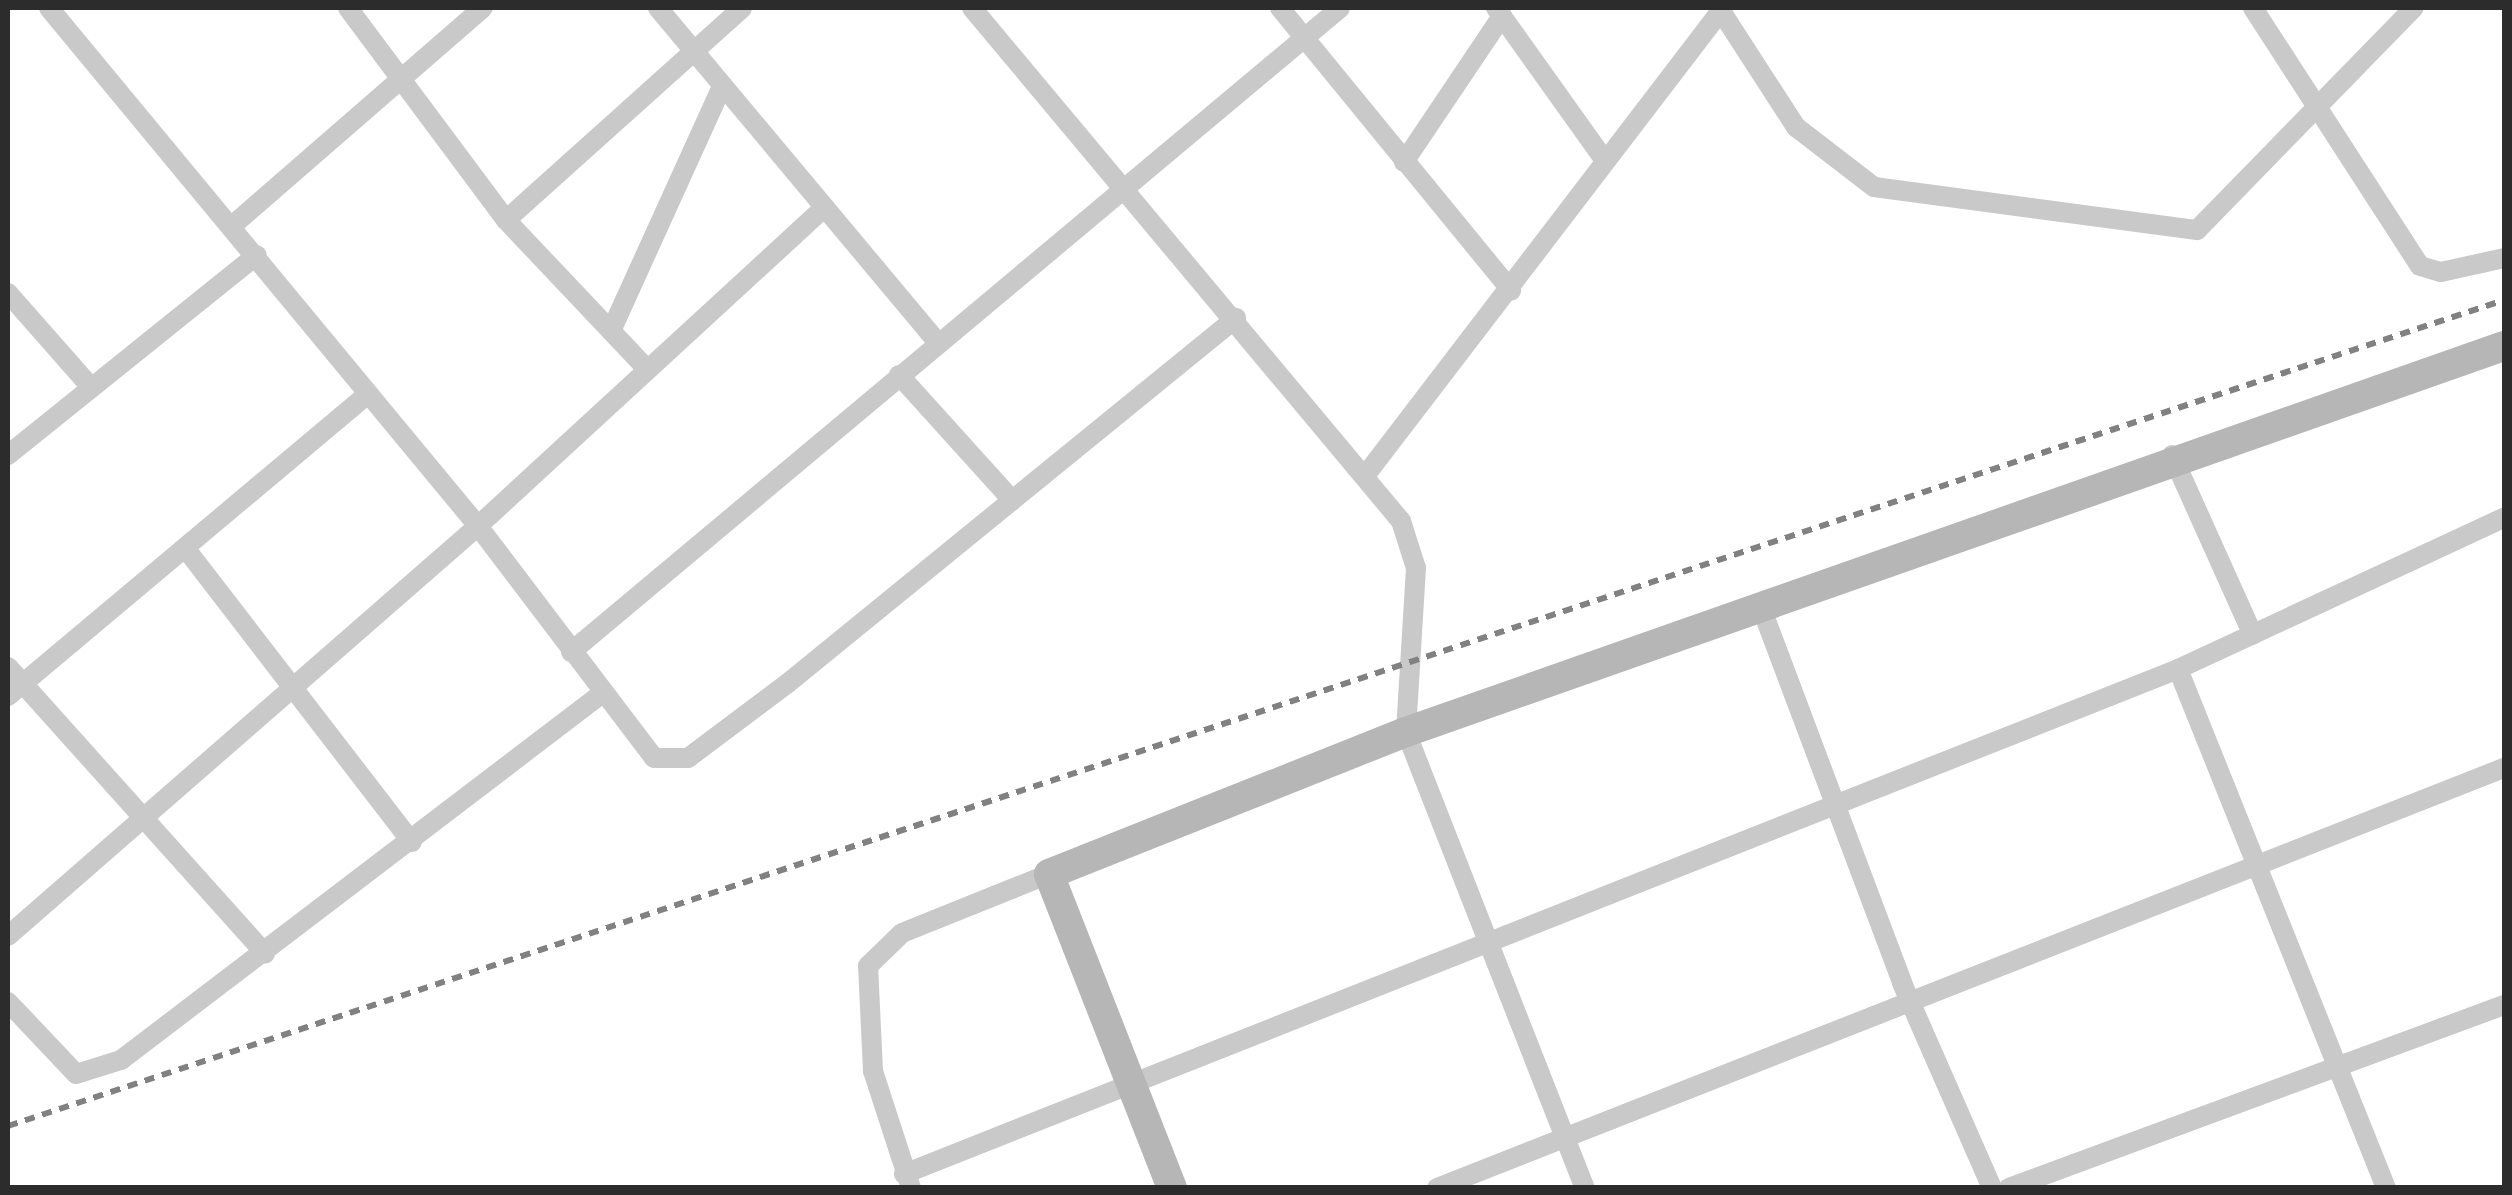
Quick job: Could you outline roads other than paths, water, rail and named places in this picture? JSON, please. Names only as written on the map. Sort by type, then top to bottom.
[{"type":"main road","points":[[1172,1188],[1049,874],[1406,732],[1761,608],[2172,456],[2504,346]]},
{"type":"street","points":[[49,8],[478,526],[600,694],[654,758],[688,758],[1236,318]]},
{"type":"street","points":[[348,8],[403,74],[506,220],[646,368]]},
{"type":"street","points":[[233,226],[483,8]]},
{"type":"street","points":[[658,8],[936,340]]},
{"type":"street","points":[[506,220],[693,47],[742,8]]},
{"type":"street","points":[[972,8],[1368,472],[1401,521],[1416,568],[1406,732],[1585,1188]]},
{"type":"street","points":[[1280,8],[1302,40],[1511,290]]},
{"type":"street","points":[[571,652],[1120,184],[1340,8]]},
{"type":"street","points":[[1368,472],[1511,290],[1721,8],[1805,136],[1874,187],[1917,198],[2198,230],[2414,8]]},
{"type":"street","points":[[2254,8],[2322,102],[2420,266],[2441,272],[2504,258]]},
{"type":"street","points":[[1404,162],[1499,12],[1605,161]]},
{"type":"street","points":[[610,331],[722,86]]},
{"type":"street","points":[[8,936],[478,526],[825,207]]},
{"type":"street","points":[[8,456],[257,255]]},
{"type":"street","points":[[8,294],[90,386]]},
{"type":"street","points":[[899,375],[1012,500]]},
{"type":"street","points":[[15,690],[368,394]]},
{"type":"street","points":[[2172,456],[2254,635]]},
{"type":"street","points":[[1049,874],[902,932],[868,966],[873,1071],[908,1181],[1132,1083],[1835,800],[2178,669],[2504,518]]},
{"type":"street","points":[[186,549],[412,842]]},
{"type":"street","points":[[1761,608],[1910,1002],[1992,1188]]},
{"type":"street","points":[[8,667],[15,690],[266,953]]},
{"type":"street","points":[[2178,669],[2386,1188]]},
{"type":"street","points":[[8,1002],[66,1067],[92,1074],[266,953],[341,883],[412,842],[600,694]]},
{"type":"street","points":[[1437,1188],[2504,768]]},
{"type":"street","points":[[2008,1188],[2337,1072],[2504,1006]]},
{"type":"railway","points":[[8,1126],[2504,300]]}]
